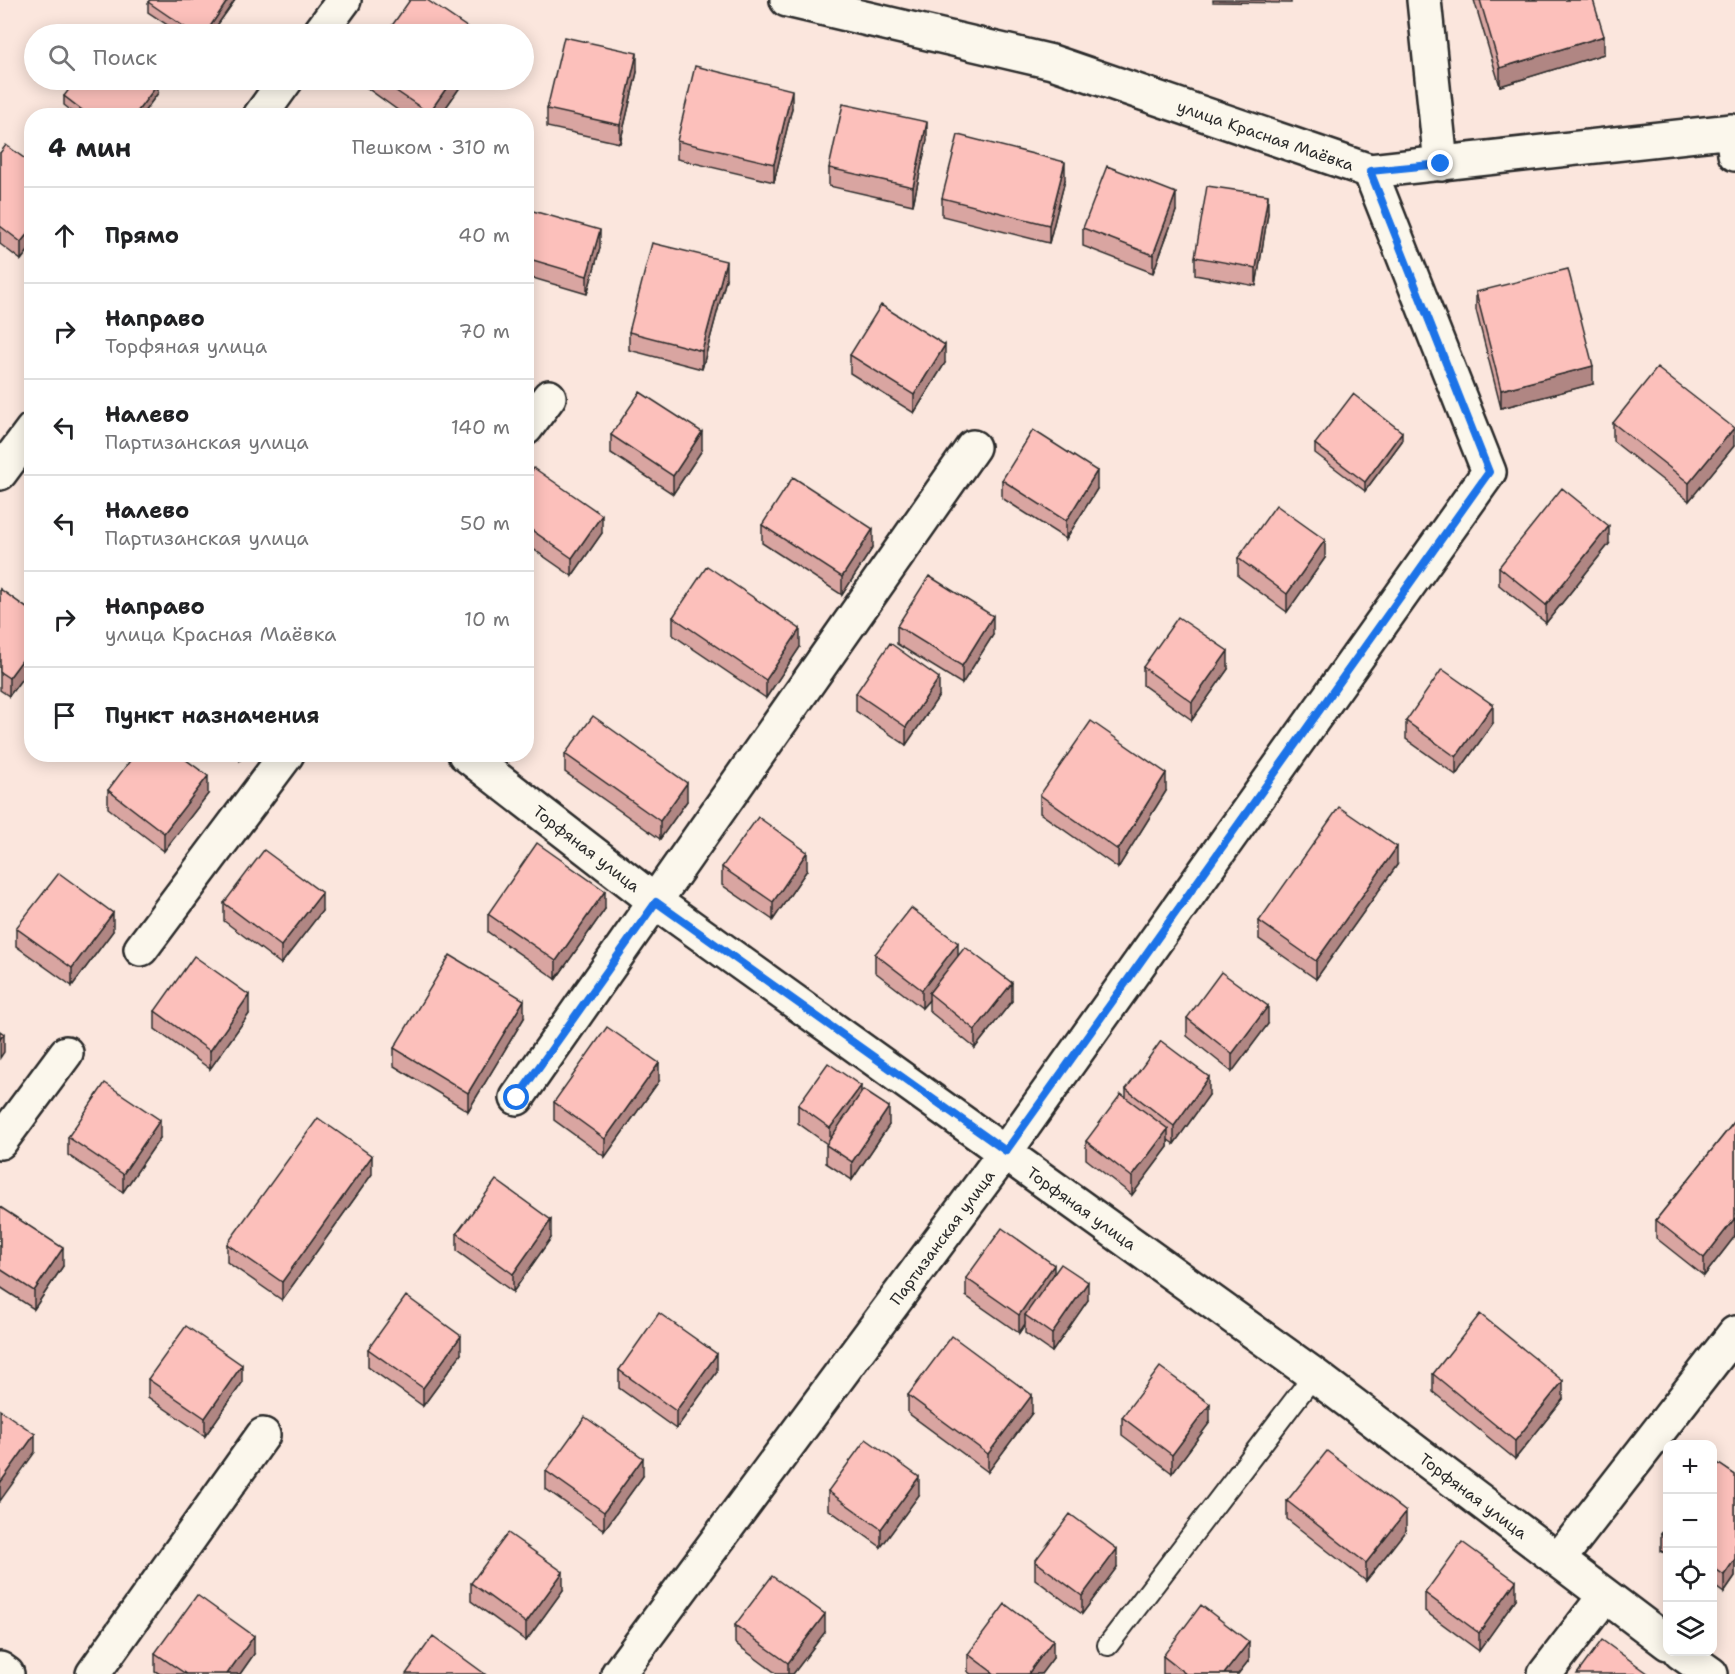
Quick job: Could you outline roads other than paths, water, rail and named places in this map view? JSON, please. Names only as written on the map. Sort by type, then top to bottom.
[{"type":"street","points":[[326,24],[344,0]]},
{"type":"street","name":"улица Красная Маёвка","points":[[787,0],[1052,62],[1370,171],[1734,138]]},
{"type":"street","points":[[1424,0],[1441,164]]},
{"type":"street","points":[[266,108],[279,90]]},
{"type":"street","name":"Партизанская улица","points":[[618,1674],[1006,1151],[1489,472],[1370,171]]},
{"type":"street","points":[[534,417],[549,397]]},
{"type":"street","points":[[0,473],[24,441]]},
{"type":"street","points":[[517,1098],[973,447]]},
{"type":"street","points":[[141,950],[281,762]]},
{"type":"street","name":"Торфяная улица","points":[[475,762],[656,902],[1006,1151],[1314,1375],[1559,1559],[1604,1597],[1663,1639]]},
{"type":"street","points":[[0,1143],[66,1053]]},
{"type":"street","points":[[1559,1559],[1735,1333]]},
{"type":"street","points":[[93,1674],[263,1435]]},
{"type":"street","points":[[1545,1674],[1604,1597]]},
{"type":"street","points":[[1686,1656],[1711,1674]]},
{"type":"street","points":[[0,1669],[7,1674]]},
{"type":"lane","points":[[1108,1645],[1314,1375]]}]
